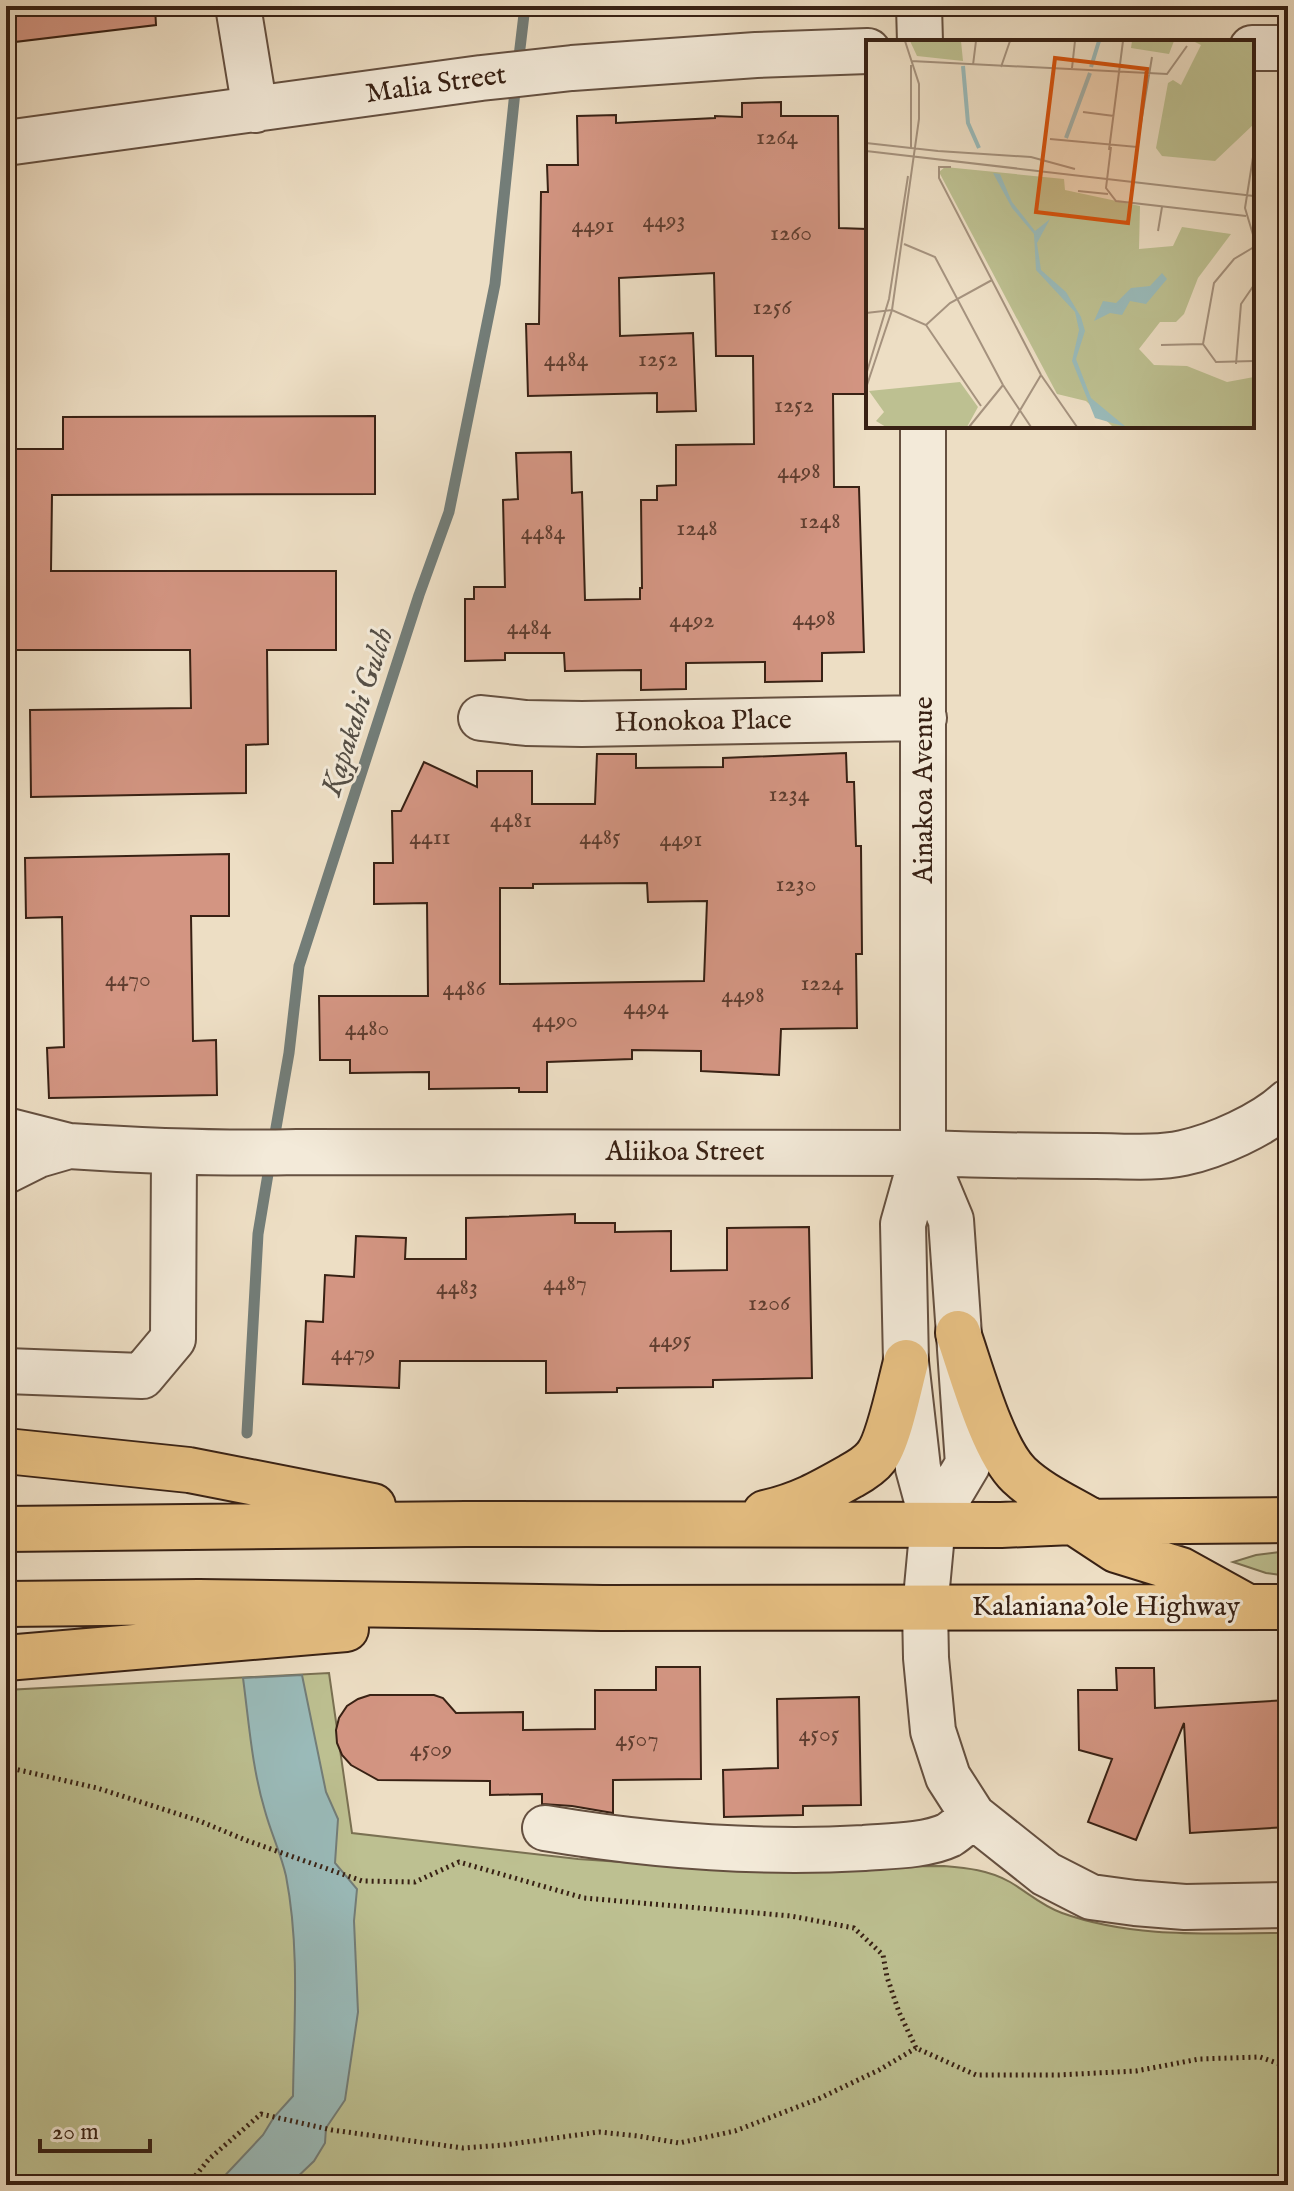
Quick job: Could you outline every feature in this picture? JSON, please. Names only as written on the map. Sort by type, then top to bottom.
[{"type":"highway","points":[[958,1333],[989,1422],[1005,1457],[1018,1475],[1116,1550],[1181,1570],[1268,1607]]},
{"type":"highway","points":[[716,1523],[784,1509],[814,1498],[877,1457],[906,1362]]},
{"type":"highway","points":[[6,1451],[189,1470],[466,1524]]},
{"type":"highway","points":[[6,1529],[466,1524],[1001,1525],[1288,1520]]},
{"type":"highway","points":[[6,1604],[199,1602],[603,1608]]},
{"type":"highway","name":"Kalaniana’ole Highway","points":[[603,1608],[1268,1607]]},
{"type":"highway","points":[[6,1658],[603,1608]]},
{"type":"street","points":[[238,6],[255,110]]},
{"type":"street","points":[[919,6],[920,40]]},
{"type":"street","points":[[1254,48],[1288,48]]},
{"type":"street","name":"Malia Street","points":[[6,143],[572,68],[756,55],[866,51]]},
{"type":"street","name":"Ainakoa Avenue","points":[[923,428],[923,1153],[903,1224],[906,1362],[918,1468],[933,1523],[925,1609],[933,1731],[948,1777],[973,1816],[1046,1874],[1091,1897],[1185,1907],[1288,1905]]},
{"type":"street","name":"Honokoa Place","points":[[481,718],[582,724],[924,718]]},
{"type":"street","name":"Aliikoa Street","points":[[69,1146],[236,1154],[1152,1155],[1181,1153],[1214,1144],[1251,1126],[1288,1102]]},
{"type":"street","points":[[6,1130],[69,1146]]},
{"type":"street","points":[[6,1171],[38,1155],[69,1146]]},
{"type":"street","points":[[6,1371],[142,1376],[173,1339],[174,1153]]},
{"type":"street","name":"Ainakoa Avenue","points":[[923,1153],[951,1220],[968,1464],[933,1523]]},
{"type":"street","points":[[545,1828],[688,1847],[826,1850],[910,1845],[948,1835],[973,1816]]},
{"type":"path","points":[[6,1767],[97,1788],[197,1820],[362,1881],[415,1882],[459,1862],[584,1898],[791,1916],[854,1928],[883,1955],[899,2012],[916,2048],[976,2075],[1136,2071],[1199,2059],[1260,2057],[1288,2067]]},
{"type":"path","points":[[188,2185],[209,2159],[261,2114],[332,2130],[463,2148],[599,2132],[679,2143],[735,2131],[818,2099],[879,2070],[916,2048]]},
{"type":"green space","points":[[1288,1551],[1288,1576],[1266,1573],[1233,1562],[1256,1555]]},
{"type":"green space","points":[[329,1673],[352,1833],[578,1859],[694,1867],[944,1866],[986,1872],[1062,1913],[1117,1927],[1174,1933],[1288,1933],[1288,2185],[6,2185],[6,1690]]},
{"type":"water","points":[[302,1675],[326,1792],[338,1819],[335,1863],[357,1889],[354,1921],[358,2012],[345,2100],[326,2128],[325,2143],[314,2161],[289,2185],[216,2185],[263,2135],[293,2096],[295,1985],[290,1903],[284,1868],[257,1778],[243,1678]]},
{"type":"building","points":[[6,6],[155,6],[156,25],[6,43]]},
{"type":"building","points":[[781,102],[781,116],[838,116],[839,228],[866,229],[866,394],[833,394],[834,487],[859,487],[864,652],[822,653],[822,681],[765,682],[765,662],[686,663],[686,689],[641,690],[641,670],[565,671],[564,653],[505,653],[505,660],[465,661],[465,599],[474,599],[474,587],[505,587],[503,500],[518,499],[516,453],[571,452],[572,493],[582,492],[585,600],[640,599],[641,500],[657,500],[657,486],[676,485],[676,445],[754,444],[753,356],[716,356],[714,273],[619,278],[620,336],[693,333],[696,411],[657,412],[657,393],[528,396],[526,324],[539,324],[541,192],[548,192],[547,165],[578,165],[577,116],[616,115],[616,123],[742,117],[742,103]]},
{"type":"building","points":[[375,416],[375,494],[52,495],[51,571],[336,571],[336,650],[267,650],[268,744],[246,745],[246,793],[31,797],[30,710],[191,708],[190,650],[6,650],[6,449],[63,449],[63,417]]},
{"type":"building","points":[[846,753],[847,782],[854,782],[856,846],[861,846],[862,954],[856,954],[857,1028],[781,1029],[779,1075],[701,1071],[701,1051],[632,1050],[632,1059],[547,1062],[547,1092],[519,1092],[519,1088],[429,1089],[429,1072],[350,1073],[350,1060],[320,1060],[319,996],[428,996],[427,903],[374,904],[374,863],[393,863],[392,811],[401,811],[424,762],[477,787],[477,771],[532,771],[532,804],[595,804],[597,754],[636,754],[636,768],[723,767],[723,758]],"holes":[[[647,883],[648,902],[707,901],[704,981],[500,984],[500,888],[533,888],[533,884]]]},
{"type":"building","points":[[229,854],[229,916],[191,916],[193,1041],[216,1040],[217,1095],[49,1098],[47,1048],[64,1047],[62,917],[26,918],[25,858]]},
{"type":"building","points":[[575,1214],[575,1223],[615,1223],[615,1232],[671,1231],[671,1271],[727,1270],[727,1228],[809,1227],[812,1378],[713,1380],[713,1387],[617,1388],[617,1392],[546,1393],[546,1361],[400,1361],[399,1388],[303,1384],[306,1321],[323,1322],[325,1275],[354,1277],[356,1236],[406,1238],[405,1259],[466,1259],[466,1218]]},
{"type":"building","points":[[656,1667],[700,1667],[701,1779],[613,1780],[613,1813],[542,1804],[542,1794],[490,1795],[490,1781],[378,1780],[351,1765],[337,1743],[339,1718],[347,1706],[370,1695],[434,1695],[443,1698],[456,1713],[523,1712],[523,1730],[595,1729],[595,1690],[656,1690]]},
{"type":"building","points":[[1116,1668],[1154,1668],[1155,1708],[1288,1700],[1288,1827],[1190,1833],[1184,1723],[1136,1840],[1088,1822],[1112,1759],[1079,1750],[1078,1690],[1117,1690]]},
{"type":"building","points":[[859,1697],[861,1805],[803,1806],[803,1815],[724,1817],[723,1770],[778,1768],[777,1699]]},
{"type":"waterway","name":"Kapakahi Gulch","points":[[518,65],[525,6]]},
{"type":"waterway","name":"Kapakahi Gulch","points":[[273,1145],[289,1053],[299,966],[419,595],[449,512],[495,284],[516,82]]},
{"type":"waterway","name":"Kapakahi Gulch","points":[[247,1433],[258,1234],[270,1162]]}]
